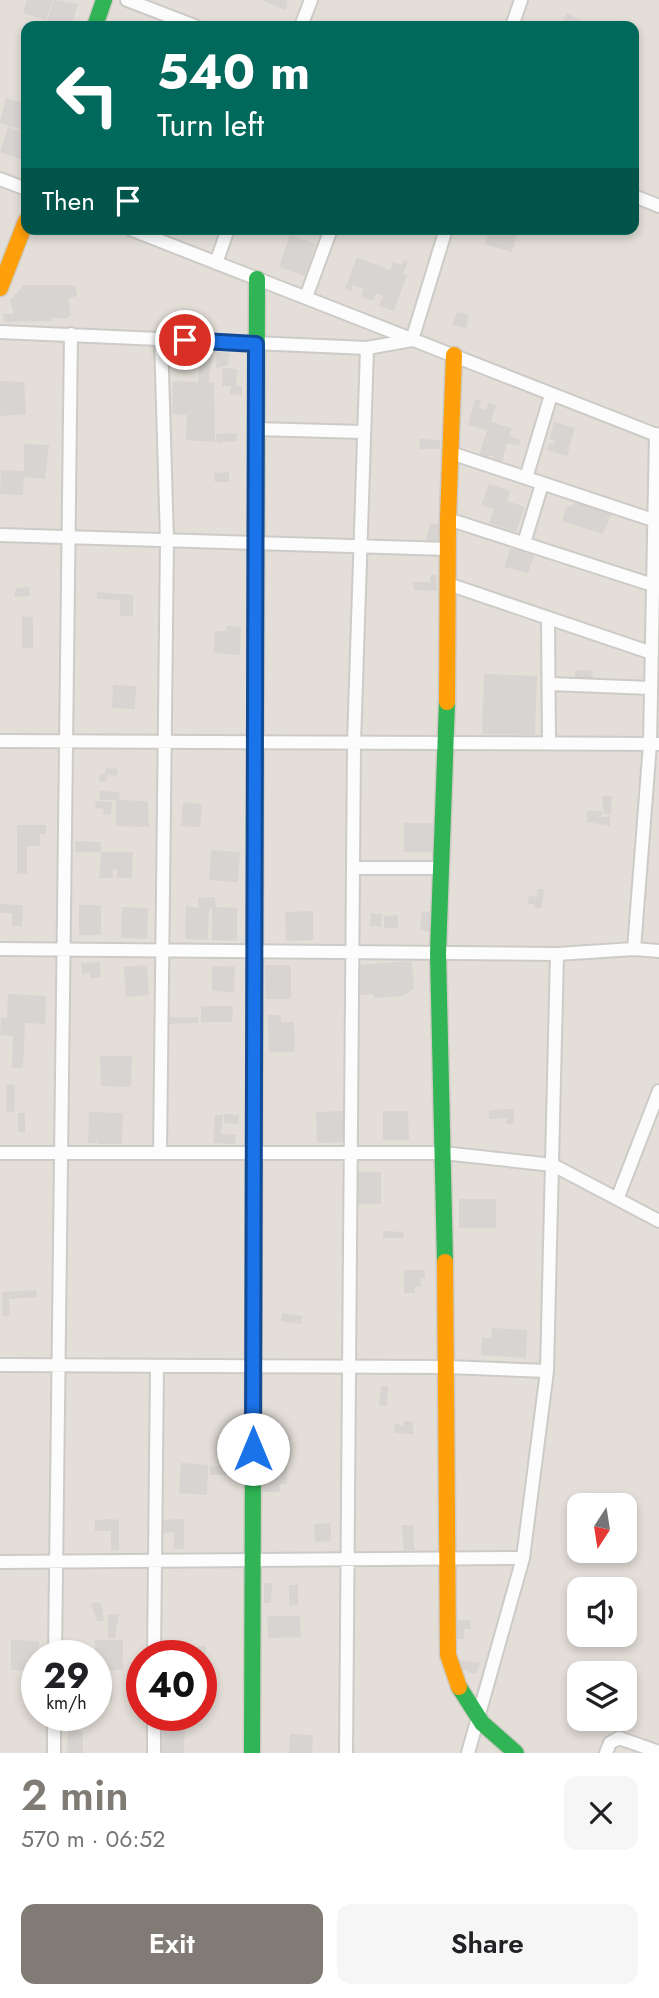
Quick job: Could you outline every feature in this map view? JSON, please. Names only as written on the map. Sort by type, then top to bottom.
[{"type":"street","points":[[97,21],[104,0]]},
{"type":"street","points":[[127,0],[182,21]]},
{"type":"street","points":[[303,21],[311,0]]},
{"type":"street","points":[[514,21],[522,0]]},
{"type":"street","points":[[0,179],[21,187]]},
{"type":"street","points":[[639,198],[659,206]]},
{"type":"street","points":[[0,288],[21,234]]},
{"type":"street","points":[[145,235],[658,435],[653,520],[655,585],[651,688],[654,744],[634,949]]},
{"type":"street","points":[[216,263],[226,235]]},
{"type":"street","points":[[306,298],[329,235]]},
{"type":"street","points":[[412,340],[444,235]]},
{"type":"street","points":[[252,1753],[257,279]]},
{"type":"street","points":[[0,331],[367,348],[412,340]]},
{"type":"street","points":[[55,1640],[71,334]]},
{"type":"street","points":[[160,1153],[160,950],[167,540],[161,339]]},
{"type":"street","points":[[346,1753],[350,1560],[354,743],[362,432],[367,348]]},
{"type":"street","points":[[454,355],[447,519],[447,743],[438,953],[450,1560],[448,1656],[452,1671],[478,1718],[516,1753]]},
{"type":"street","points":[[526,478],[551,395]]},
{"type":"street","points":[[256,429],[362,432]]},
{"type":"street","points":[[451,453],[653,520]]},
{"type":"street","points":[[524,543],[542,484]]},
{"type":"street","points":[[447,519],[655,585]]},
{"type":"street","points":[[0,535],[359,544],[448,549]]},
{"type":"street","points":[[448,584],[652,653]]},
{"type":"street","points":[[548,618],[550,743]]},
{"type":"street","points":[[550,684],[651,688]]},
{"type":"street","points":[[0,741],[654,744]]},
{"type":"street","points":[[354,868],[442,868]]},
{"type":"street","points":[[0,950],[557,954],[634,949],[659,951]]},
{"type":"street","points":[[468,1753],[523,1558],[547,1371],[557,954]]},
{"type":"street","points":[[618,1197],[659,1091]]},
{"type":"street","points":[[0,1153],[443,1153],[553,1165],[659,1221]]},
{"type":"street","points":[[0,1365],[447,1367],[547,1371]]},
{"type":"street","points":[[154,1640],[156,1366]]},
{"type":"street","points":[[0,1562],[523,1558]]},
{"type":"street","points":[[54,1731],[54,1753]]},
{"type":"street","points":[[154,1731],[154,1753]]},
{"type":"street","points":[[606,1753],[610,1744],[619,1738],[659,1752]]},
{"type":"shaded area","points":[[0,0],[659,0],[659,1753],[0,1753]]},
{"type":"building","points":[[27,0],[53,0],[46,20],[23,13]]},
{"type":"building","points":[[54,0],[78,4],[73,21],[47,21]]},
{"type":"building","points":[[261,0],[286,0],[288,2],[285,10]]},
{"type":"building","points":[[567,13],[582,21],[563,21]]},
{"type":"building","points":[[6,98],[21,102],[21,129],[0,123]]},
{"type":"building","points":[[8,127],[21,131],[21,159],[0,152]]},
{"type":"building","points":[[290,235],[316,244],[305,276],[279,267]]},
{"type":"building","points":[[488,235],[516,235],[512,252],[485,244]]},
{"type":"building","points":[[357,257],[390,270],[393,262],[402,265],[404,259],[408,261],[403,274],[407,275],[394,311],[379,306],[383,296],[376,293],[373,301],[361,297],[364,289],[353,285],[351,291],[345,289]]},
{"type":"building","points":[[24,285],[75,285],[77,296],[68,298],[71,315],[66,319],[52,317],[52,321],[4,322],[3,314],[14,314],[10,300]]},
{"type":"building","points":[[457,312],[469,315],[466,328],[452,325]]},
{"type":"building","points":[[201,352],[212,354],[209,383],[214,383],[215,442],[186,440],[187,415],[172,414],[173,381],[198,382]]},
{"type":"building","points":[[217,352],[229,353],[228,365],[216,368]]},
{"type":"building","points":[[223,368],[237,369],[236,385],[242,386],[242,395],[230,394],[231,386],[222,386]]},
{"type":"building","points":[[0,381],[24,382],[26,414],[0,416]]},
{"type":"building","points":[[475,399],[481,401],[479,408],[486,410],[488,403],[496,405],[491,422],[512,428],[509,436],[521,440],[519,446],[507,443],[501,465],[491,462],[493,456],[489,455],[488,459],[479,457],[487,430],[468,425]]},
{"type":"building","points":[[554,422],[575,428],[567,456],[547,450],[549,443],[554,444],[556,441],[549,439]]},
{"type":"building","points":[[237,433],[237,441],[217,443],[216,434]]},
{"type":"building","points":[[420,439],[440,440],[440,449],[419,449]]},
{"type":"building","points":[[24,444],[49,445],[45,479],[24,477],[23,495],[0,494],[1,470],[24,471]]},
{"type":"building","points":[[229,472],[229,482],[215,482],[214,473]]},
{"type":"building","points":[[489,484],[510,491],[507,501],[525,507],[516,532],[489,523],[494,509],[481,505]]},
{"type":"building","points":[[575,498],[613,510],[603,534],[562,521],[567,506],[572,507]]},
{"type":"building","points":[[430,523],[441,525],[438,539],[443,540],[441,548],[425,544]]},
{"type":"building","points":[[513,541],[536,548],[528,573],[504,567]]},
{"type":"building","points":[[430,575],[436,575],[437,591],[414,590],[413,582],[430,582]]},
{"type":"building","points":[[29,587],[30,596],[14,597],[16,588]]},
{"type":"building","points":[[97,592],[133,595],[133,616],[120,616],[120,600],[97,599]]},
{"type":"building","points":[[22,616],[33,617],[33,648],[22,648]]},
{"type":"building","points":[[226,626],[241,627],[240,655],[214,653],[215,631],[226,631]]},
{"type":"building","points":[[575,670],[593,671],[592,681],[568,680],[575,678]]},
{"type":"building","points":[[484,674],[537,676],[535,735],[482,734]]},
{"type":"building","points":[[113,685],[136,686],[135,709],[112,708]]},
{"type":"building","points":[[106,768],[118,769],[117,776],[107,775],[106,782],[99,781],[100,774],[105,774]]},
{"type":"building","points":[[100,791],[120,792],[119,800],[148,801],[149,827],[116,826],[116,800],[99,800]]},
{"type":"building","points":[[602,796],[612,796],[611,815],[604,814]]},
{"type":"building","points":[[96,801],[112,802],[111,815],[103,814],[104,809],[95,808]]},
{"type":"building","points":[[183,802],[202,804],[200,827],[181,826]]},
{"type":"building","points":[[587,811],[602,811],[602,817],[610,817],[610,826],[587,822]]},
{"type":"building","points":[[404,823],[435,823],[434,852],[404,852]]},
{"type":"building","points":[[17,825],[46,825],[46,834],[40,834],[40,846],[27,846],[27,874],[17,874]]},
{"type":"building","points":[[75,841],[101,842],[101,852],[75,852]]},
{"type":"building","points":[[211,850],[240,852],[238,882],[209,880]]},
{"type":"building","points":[[101,852],[133,852],[132,878],[117,878],[117,869],[113,869],[113,878],[99,878]]},
{"type":"building","points":[[538,889],[544,889],[542,907],[535,909],[534,904],[528,904],[529,896],[537,897]]},
{"type":"building","points":[[215,897],[216,907],[237,908],[237,941],[212,940],[212,908],[209,908],[208,940],[185,939],[186,906],[199,908],[198,898]]},
{"type":"building","points":[[0,904],[23,905],[22,926],[12,926],[12,913],[0,913]]},
{"type":"building","points":[[79,905],[101,905],[101,935],[79,935]]},
{"type":"building","points":[[122,907],[148,908],[147,939],[121,938]]},
{"type":"building","points":[[313,911],[313,940],[286,941],[285,912]]},
{"type":"building","points":[[422,911],[432,912],[430,932],[420,930]]},
{"type":"building","points":[[371,913],[382,914],[381,927],[370,926]]},
{"type":"building","points":[[398,915],[398,928],[384,928],[384,916]]},
{"type":"building","points":[[412,961],[414,989],[403,996],[374,998],[373,994],[360,995],[358,965]]},
{"type":"building","points":[[100,962],[101,977],[90,978],[90,973],[82,974],[81,963]]},
{"type":"building","points":[[147,965],[149,995],[126,997],[124,967]]},
{"type":"building","points":[[265,965],[291,965],[291,999],[266,999]]},
{"type":"building","points":[[212,966],[235,967],[234,992],[212,991]]},
{"type":"building","points":[[8,994],[46,996],[45,1024],[25,1023],[23,1068],[12,1068],[13,1036],[0,1035],[1,1018],[7,1018]]},
{"type":"building","points":[[201,1006],[233,1006],[232,1022],[201,1022]]},
{"type":"building","points":[[268,1015],[281,1015],[281,1022],[294,1022],[295,1052],[269,1052]]},
{"type":"building","points":[[198,1017],[198,1023],[162,1024],[162,1018]]},
{"type":"building","points":[[100,1056],[132,1056],[131,1087],[101,1086]]},
{"type":"building","points":[[7,1084],[15,1085],[14,1112],[6,1111]]},
{"type":"building","points":[[514,1109],[514,1124],[506,1124],[507,1118],[489,1119],[489,1110]]},
{"type":"building","points":[[344,1111],[346,1142],[317,1143],[316,1112]]},
{"type":"building","points":[[383,1111],[408,1111],[409,1140],[383,1140]]},
{"type":"building","points":[[89,1112],[123,1113],[122,1144],[98,1144],[97,1135],[97,1143],[88,1143]]},
{"type":"building","points":[[18,1113],[25,1113],[25,1133],[18,1132]]},
{"type":"building","points":[[224,1114],[239,1115],[238,1124],[224,1123]]},
{"type":"building","points":[[215,1115],[223,1115],[221,1134],[236,1135],[235,1144],[213,1143]]},
{"type":"building","points":[[357,1172],[381,1172],[381,1204],[357,1204]]},
{"type":"building","points":[[459,1199],[496,1199],[496,1228],[459,1228]]},
{"type":"building","points":[[383,1231],[404,1232],[403,1238],[383,1238]]},
{"type":"building","points":[[404,1270],[425,1270],[425,1278],[421,1278],[421,1287],[415,1287],[415,1293],[404,1293]]},
{"type":"building","points":[[36,1290],[37,1297],[9,1299],[10,1316],[3,1316],[2,1292]]},
{"type":"building","points":[[282,1313],[302,1316],[301,1324],[281,1321]]},
{"type":"building","points":[[492,1328],[527,1330],[526,1358],[481,1355],[482,1338],[491,1338]]},
{"type":"building","points":[[381,1386],[388,1387],[387,1406],[379,1405]]},
{"type":"building","points":[[404,1421],[412,1421],[414,1434],[394,1433],[395,1423],[404,1426]]},
{"type":"building","points":[[266,1435],[290,1438],[288,1463],[264,1461]]},
{"type":"building","points":[[181,1463],[208,1465],[207,1495],[179,1493]]},
{"type":"building","points":[[261,1464],[287,1464],[287,1484],[280,1484],[280,1492],[261,1492]]},
{"type":"building","points":[[210,1466],[234,1467],[234,1475],[210,1475]]},
{"type":"building","points":[[184,1519],[184,1549],[174,1549],[174,1532],[161,1533],[160,1520]]},
{"type":"building","points":[[95,1520],[119,1520],[119,1550],[111,1550],[111,1531],[95,1531]]},
{"type":"building","points":[[331,1523],[331,1541],[315,1542],[314,1524]]},
{"type":"building","points":[[402,1525],[413,1525],[414,1550],[410,1550],[410,1554],[404,1554]]},
{"type":"building","points":[[264,1583],[272,1583],[271,1603],[264,1603]]},
{"type":"building","points":[[289,1585],[298,1585],[298,1605],[289,1606]]},
{"type":"building","points":[[91,1603],[101,1603],[104,1621],[97,1621]]},
{"type":"building","points":[[119,1614],[115,1638],[108,1638],[108,1615]]},
{"type":"building","points":[[267,1616],[300,1616],[301,1637],[268,1638]]},
{"type":"building","points":[[454,1620],[471,1620],[471,1629],[464,1629],[464,1639],[455,1639]]},
{"type":"building","points":[[11,1640],[21,1640],[21,1670],[11,1670]]},
{"type":"building","points":[[112,1640],[123,1640],[123,1670],[112,1670]]},
{"type":"building","points":[[457,1660],[480,1663],[476,1674],[454,1667]]},
{"type":"building","points":[[68,1731],[83,1731],[83,1753],[67,1753]]},
{"type":"building","points":[[163,1731],[185,1731],[184,1753],[162,1753]]},
{"type":"building","points":[[290,1734],[313,1735],[312,1753],[289,1753]]},
{"type":"traffic: fast","points":[[97,21],[104,0]]},
{"type":"traffic: fast","points":[[255,880],[257,279]]},
{"type":"traffic: fast","points":[[445,1262],[438,953],[447,702]]},
{"type":"traffic: fast","points":[[252,1753],[254,1153]]},
{"type":"traffic: fast","points":[[459,1687],[482,1723],[516,1753]]},
{"type":"traffic: slow","points":[[0,288],[21,234]]},
{"type":"traffic: slow","points":[[447,702],[448,519],[454,355]]},
{"type":"traffic: slow","points":[[254,1153],[255,880]]},
{"type":"traffic: slow","points":[[445,1262],[448,1655],[459,1687]]},
{"type":"route","points":[[185,340],[256,344],[253,1449]]}]
